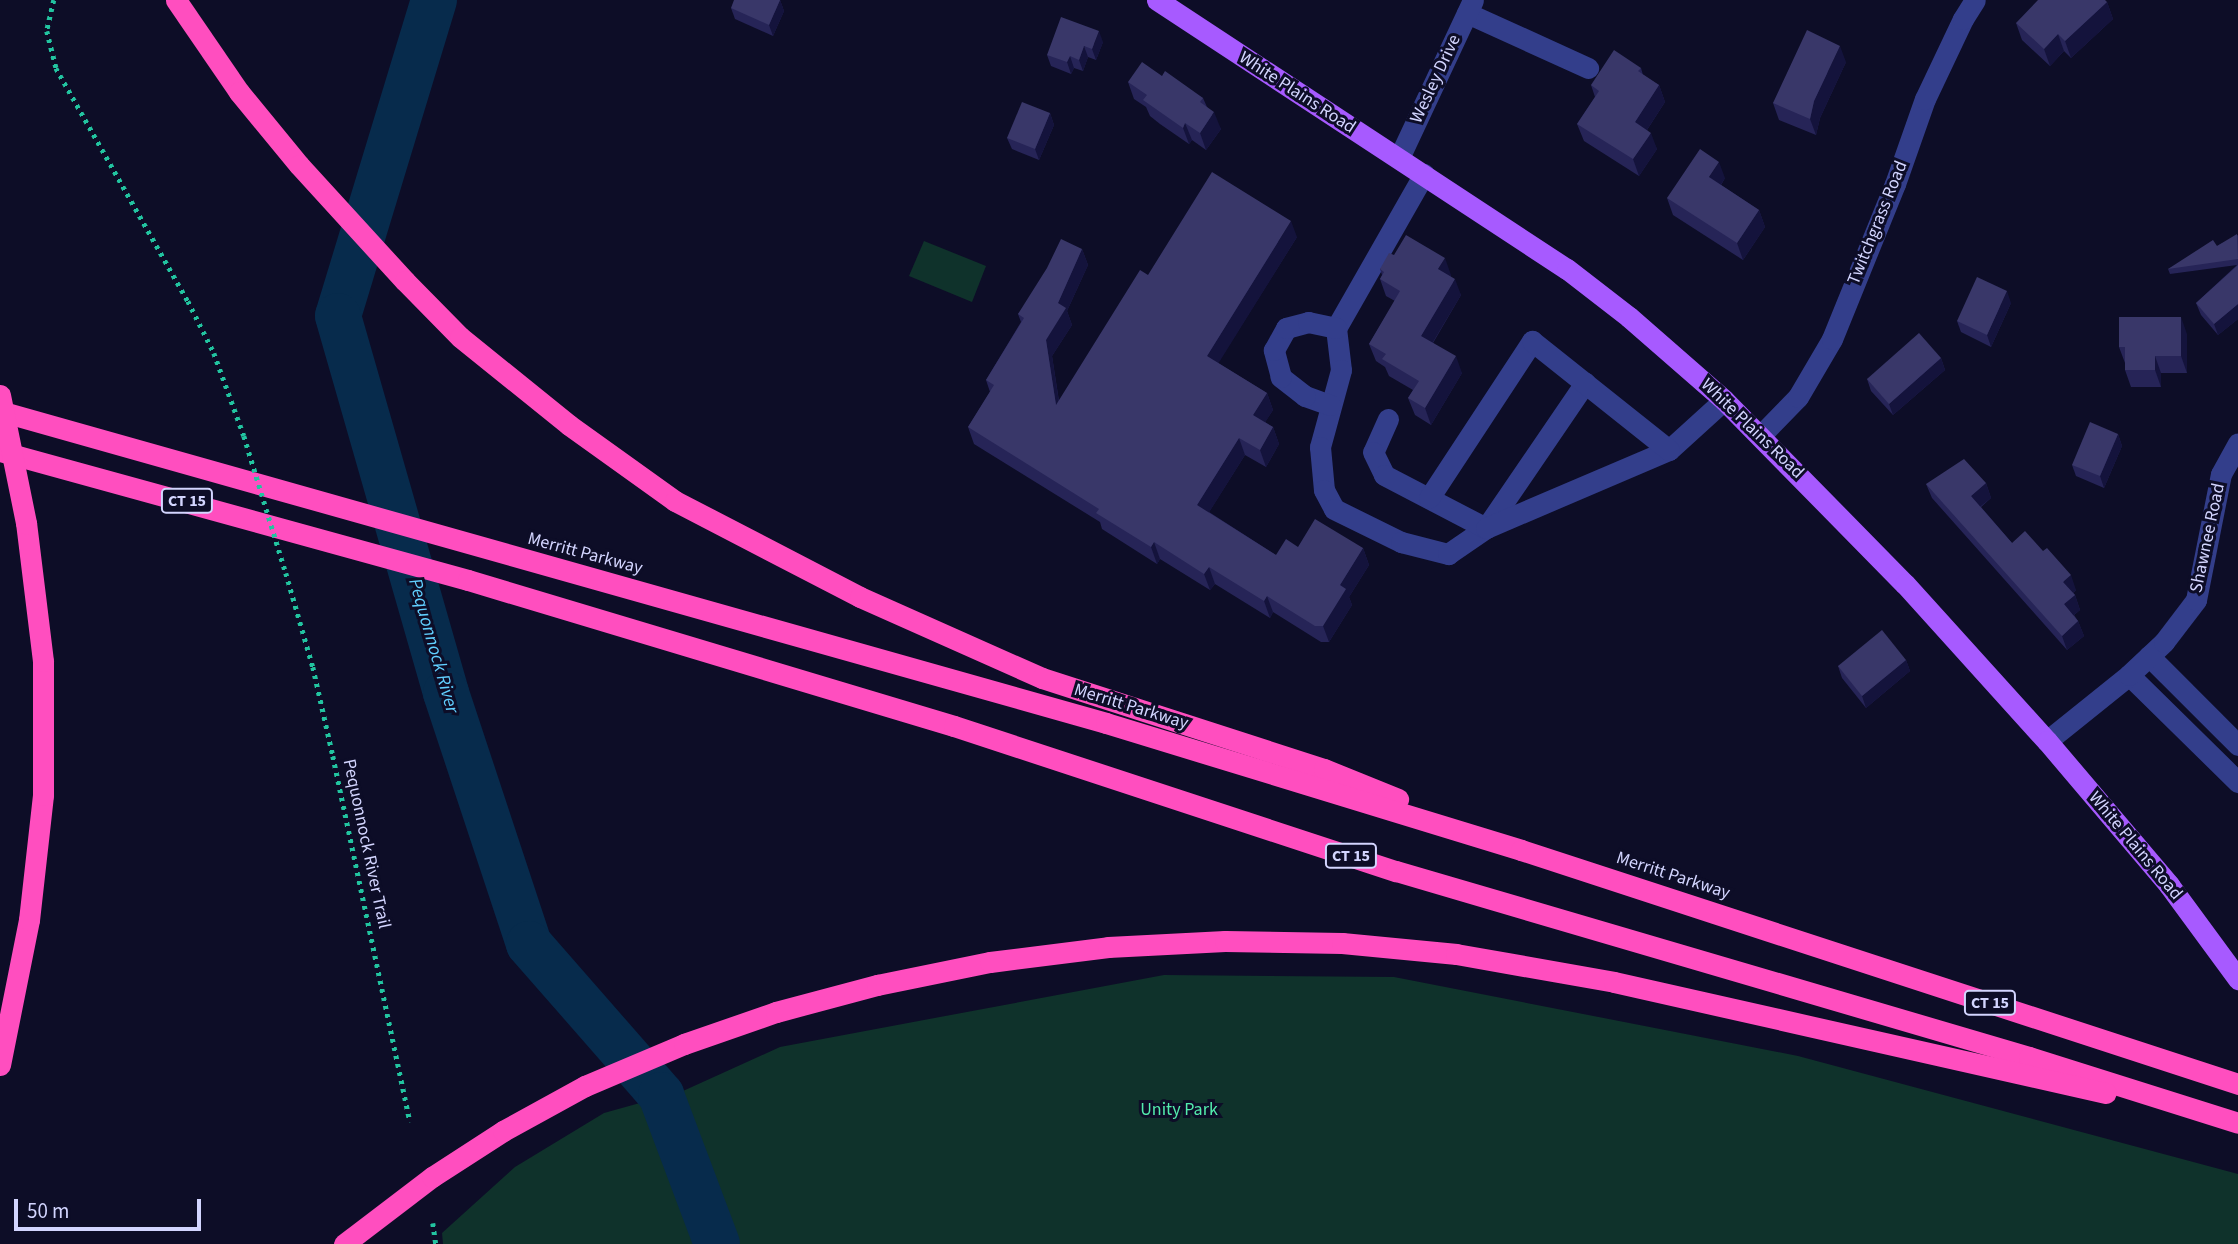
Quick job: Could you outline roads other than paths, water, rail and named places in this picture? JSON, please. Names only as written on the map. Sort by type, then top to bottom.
[{"type":"highway","points":[[176,0],[239,92],[299,165],[460,337],[569,425],[675,501],[836,585],[1042,678],[1324,769],[1521,850]]},
{"type":"highway","points":[[0,395],[26,523],[43,661],[43,795],[29,920],[0,1065]]},
{"type":"highway","name":"Merritt Parkway","points":[[0,411],[456,542],[1068,712],[1521,850],[2238,1084]]},
{"type":"highway","points":[[0,429],[26,523]]},
{"type":"highway","name":"CT 15","points":[[0,451],[468,580],[954,726],[1396,871],[2238,1123]]},
{"type":"highway","points":[[344,1244],[432,1177],[503,1131],[585,1086],[684,1044],[776,1012],[839,995],[990,962],[1121,947],[1225,941],[1342,943],[1456,954],[1614,982],[2051,1083],[2194,1109]]},
{"type":"main road","name":"White Plains Road","points":[[1157,0],[1514,233],[1608,301],[1724,400],[1905,584],[2047,741],[2169,885],[2238,979]]},
{"type":"street","name":"Twitchgrass Road","points":[[1761,435],[1798,397],[1832,339],[1895,184],[1925,99],[1963,19],[1976,0]]},
{"type":"street","name":"Wesley Drive","points":[[1399,158],[1470,6]]},
{"type":"street","points":[[1470,6],[1588,68]]},
{"type":"street","points":[[1424,174],[1336,328],[1341,370],[1320,447],[1324,490],[1334,509],[1401,542],[1448,554],[1486,528],[1669,450],[1724,400]]},
{"type":"street","points":[[1330,405],[1305,397],[1281,377],[1274,350],[1286,328],[1308,322],[1336,328]]},
{"type":"street","points":[[1429,498],[1532,341],[1669,450]]},
{"type":"street","points":[[1486,528],[1585,383]]},
{"type":"street","points":[[1388,419],[1373,452],[1384,475],[1486,528]]},
{"type":"street","name":"Shawnee Road","points":[[2047,741],[2129,675],[2149,656],[2196,600],[2210,520],[2230,472],[2238,443]]},
{"type":"street","points":[[2149,656],[2238,745]]},
{"type":"street","points":[[2129,675],[2238,782]]},
{"type":"waterway","name":"Pequonnock River","points":[[434,0],[338,316],[446,693],[529,944],[661,1095],[717,1244]]},
{"type":"park label","name":"Unity Park","points":[[1179,1110]]}]
